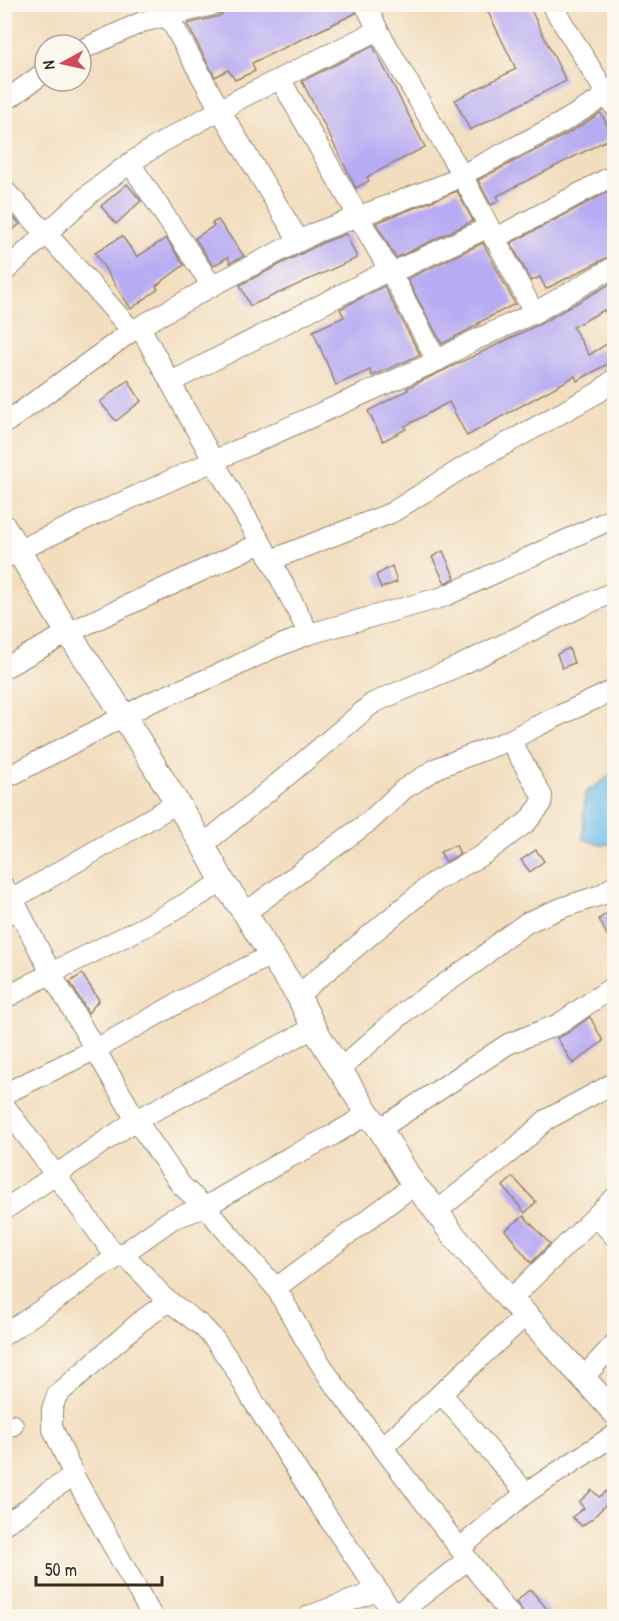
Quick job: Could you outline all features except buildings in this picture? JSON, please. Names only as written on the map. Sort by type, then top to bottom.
[{"type":"street","points":[[93,45],[158,13],[217,4]]},
{"type":"street","points":[[365,4],[462,175],[534,313]]},
{"type":"street","points":[[4,424],[136,329],[212,286],[317,232],[445,184],[612,97],[550,4]]},
{"type":"street","points":[[158,13],[299,241]]},
{"type":"street","points":[[4,272],[93,191],[161,142],[378,30]]},
{"type":"street","points":[[280,79],[390,272],[437,361]]},
{"type":"street","points":[[4,102],[33,81]]},
{"type":"street","points":[[130,163],[212,286]]},
{"type":"street","points":[[171,381],[390,272],[491,233],[615,176]]},
{"type":"street","points":[[4,190],[136,329],[171,381],[309,634]]},
{"type":"street","points":[[12,554],[159,484],[214,462],[437,361],[469,343],[534,313],[615,267]]},
{"type":"street","points":[[4,668],[68,633],[266,552],[391,513],[464,467],[599,392],[615,379]]},
{"type":"street","points":[[4,779],[149,703],[224,672],[271,649],[309,634],[443,597],[615,518]]},
{"type":"street","points":[[4,527],[12,554],[112,697],[203,845],[223,882],[298,995],[339,1069],[414,1185],[453,1235],[615,1412]]},
{"type":"street","points":[[203,845],[373,703],[615,592]]},
{"type":"street","points":[[245,913],[371,820],[404,789],[439,767],[510,740],[615,690]]},
{"type":"street","points":[[298,995],[435,882],[484,854],[526,822],[541,806],[543,796],[510,740]]},
{"type":"street","points":[[177,803],[7,901],[136,1120],[181,1185],[205,1207],[276,1288],[331,1380],[511,1617]]},
{"type":"street","points":[[4,999],[146,926],[223,882]]},
{"type":"street","points":[[339,1069],[407,1010],[479,960],[528,922],[601,895],[615,886]]},
{"type":"street","points":[[4,1094],[96,1049],[185,999],[271,955]]},
{"type":"street","points":[[4,1335],[172,1219],[205,1207],[288,1158],[333,1136],[374,1122],[508,1044],[559,1023],[615,986]]},
{"type":"street","points":[[4,1210],[136,1120],[315,1028]]},
{"type":"street","points":[[436,1211],[519,1145],[546,1120],[615,1083]]},
{"type":"street","points":[[4,1105],[56,1176],[120,1256],[147,1278],[163,1297],[202,1326],[215,1340],[316,1500],[395,1617],[526,1493],[615,1435]]},
{"type":"street","points":[[276,1288],[414,1185]]},
{"type":"street","points":[[382,1447],[441,1394],[596,1216],[615,1198]]},
{"type":"street","points":[[596,1216],[615,1236]]},
{"type":"street","points":[[152,1617],[74,1476],[52,1426],[52,1409],[57,1395],[120,1338],[169,1301]]},
{"type":"street","points":[[584,1378],[615,1344]]},
{"type":"street","points":[[441,1394],[526,1493]]},
{"type":"street","points":[[4,1524],[22,1514],[48,1492],[74,1476]]},
{"type":"street","points":[[309,1617],[377,1591]]},
{"type":"water","points":[[614,771],[614,843],[603,845],[583,839],[585,793]]}]
